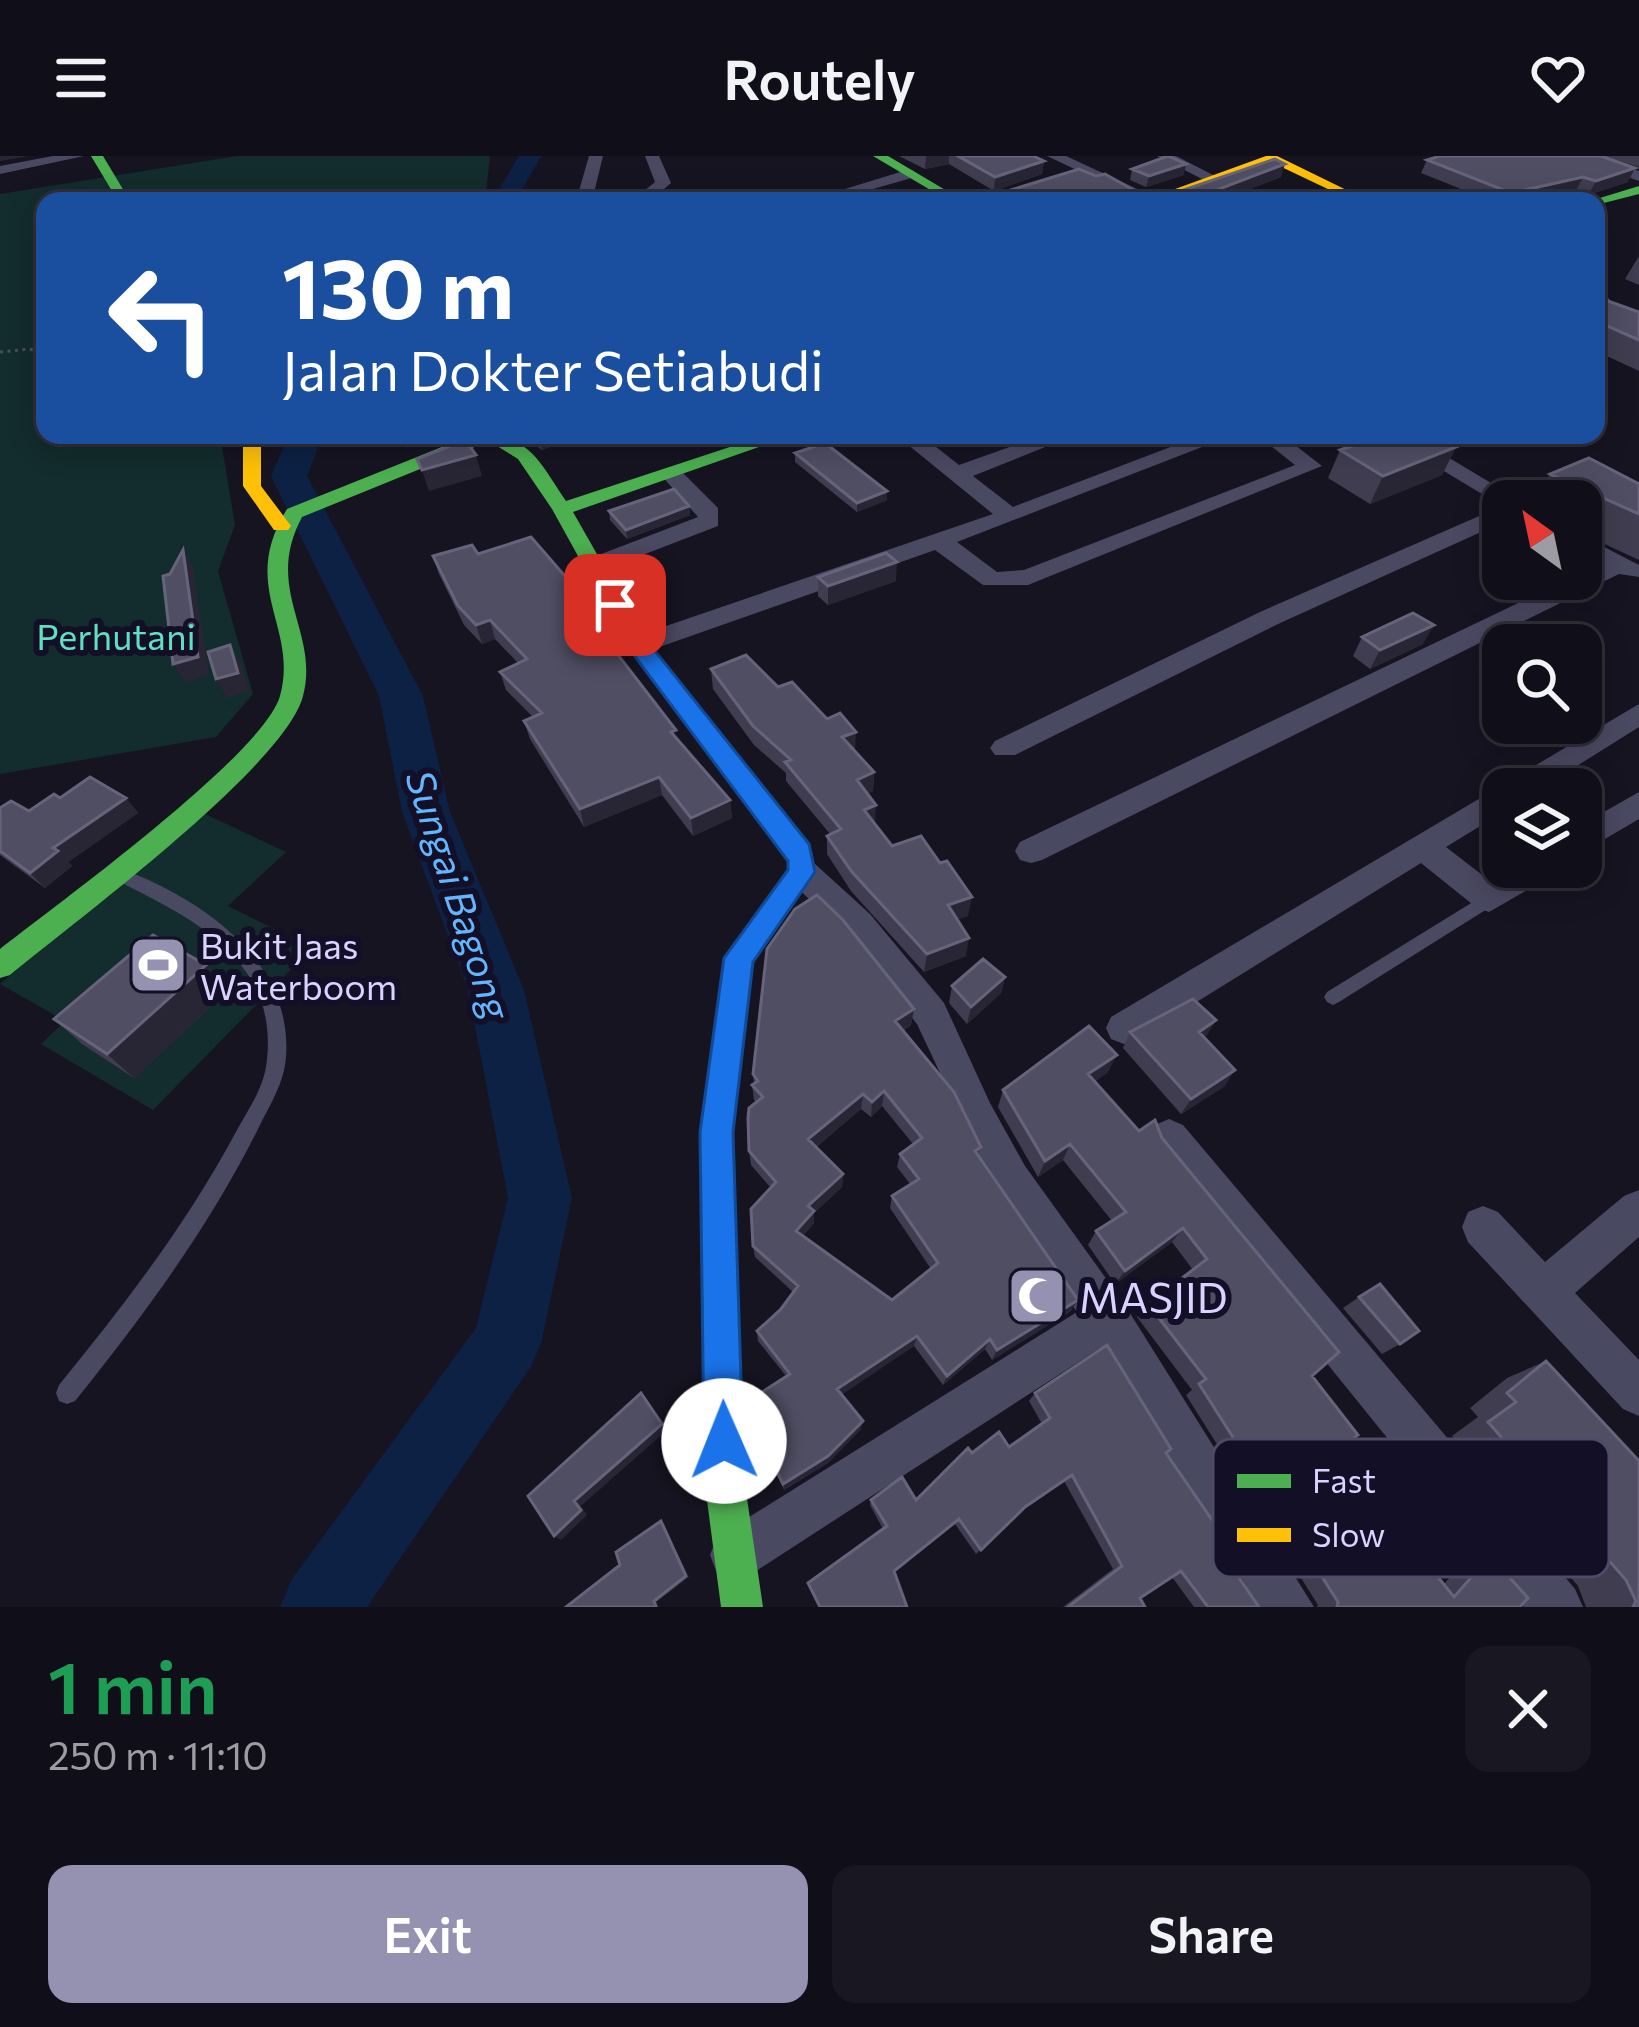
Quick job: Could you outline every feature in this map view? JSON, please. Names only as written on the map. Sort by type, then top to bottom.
[{"type":"main road","points":[[98,156],[119,192]]},
{"type":"main road","points":[[879,156],[942,192]]},
{"type":"main road","points":[[1173,192],[1270,161],[1342,192]]},
{"type":"main road","points":[[1605,199],[1639,190]]},
{"type":"main road","points":[[252,444],[249,478],[253,496],[287,520]]},
{"type":"main road","points":[[0,966],[116,872],[278,728],[292,695],[292,661],[275,588],[276,537],[287,520],[390,472],[465,444]]},
{"type":"main road","points":[[505,444],[525,455],[562,509],[638,645],[799,851],[802,872],[739,958],[716,1132],[724,1485],[742,1607]]},
{"type":"main road","points":[[562,509],[759,444]]},
{"type":"street","points":[[0,169],[77,156]]},
{"type":"street","points":[[586,192],[596,156]]},
{"type":"street","points":[[652,156],[663,183],[652,192]]},
{"type":"street","points":[[1054,156],[1133,192]]},
{"type":"street","points":[[1163,156],[1211,178]]},
{"type":"street","points":[[1575,156],[1639,176]]},
{"type":"street","points":[[1048,180],[1083,170]]},
{"type":"street","points":[[846,192],[910,174]]},
{"type":"street","points":[[918,444],[1010,515]]},
{"type":"street","points":[[956,474],[1039,444]]},
{"type":"street","points":[[638,645],[1198,444]]},
{"type":"street","points":[[936,539],[992,580],[1028,577],[1309,469],[1307,459],[1283,444]]},
{"type":"street","points":[[1411,444],[1482,485]]},
{"type":"street","points":[[592,566],[710,521],[710,513],[672,475]]},
{"type":"street","points":[[1006,748],[1269,618],[1482,522]]},
{"type":"street","points":[[1602,554],[1629,570]]},
{"type":"street","points":[[1031,851],[1629,570]]},
{"type":"street","points":[[1550,768],[1639,714]]},
{"type":"street","points":[[1602,828],[1639,804]]},
{"type":"street","points":[[1124,1028],[1482,810]]},
{"type":"street","points":[[1422,847],[1489,899],[1507,888]]},
{"type":"street","points":[[802,872],[869,936],[931,1013],[976,1116],[1011,1180],[1107,1318],[1213,1487]]},
{"type":"street","points":[[1169,1138],[1418,1439]]},
{"type":"street","points":[[1542,1292],[1639,1210]]},
{"type":"street","points":[[1483,1227],[1639,1394]]},
{"type":"street","points":[[736,1555],[1107,1318]]},
{"type":"street","points":[[1269,1577],[1288,1607]]},
{"type":"street","points":[[1532,1577],[1557,1607]]},
{"type":"lane","points":[[67,1393],[128,1318],[225,1176],[273,1077],[272,1004],[248,961],[189,911],[116,872]]},
{"type":"lane","points":[[1334,997],[1489,899]]},
{"type":"path","points":[[0,352],[36,351]]},
{"type":"green space","name":"Perhutani","points":[[237,156],[490,156],[486,192],[36,192],[36,444],[222,444],[235,525],[218,571],[253,694],[216,737],[0,774],[0,194]]},
{"type":"green space","name":"Bukit Jaas Waterboom","points":[[201,812],[286,852],[228,906],[312,948],[153,1110],[41,1044],[65,1021],[0,984]]},
{"type":"building","points":[[958,156],[1033,156],[1044,161],[995,177]]},
{"type":"building","points":[[1168,156],[1186,164],[1149,176],[1132,169]]},
{"type":"building","points":[[1440,156],[1601,156],[1635,168],[1596,181],[1583,177],[1508,192],[1427,160]]},
{"type":"building","points":[[1275,159],[1285,164],[1211,192],[1178,192]]},
{"type":"building","points":[[1079,169],[1096,176],[1105,174],[1137,192],[1004,192]]},
{"type":"building","points":[[1605,294],[1608,301],[1639,312],[1639,340],[1605,325]]},
{"type":"building","points":[[455,444],[468,444],[476,455],[422,470],[417,459]]},
{"type":"building","points":[[826,444],[887,491],[857,503],[795,453]]},
{"type":"building","points":[[1358,444],[1456,447],[1383,476],[1340,450]]},
{"type":"building","points":[[1589,458],[1639,484],[1639,514],[1602,497],[1602,480],[1563,480],[1550,474]]},
{"type":"building","points":[[674,489],[689,506],[626,530],[609,511]]},
{"type":"building","points":[[531,537],[597,613],[588,616],[676,730],[671,732],[730,800],[691,818],[659,777],[580,809],[524,721],[542,713],[500,672],[527,659],[490,620],[476,625],[458,606],[433,556],[472,545],[478,554]]},
{"type":"building","points":[[183,550],[198,657],[173,664],[163,576],[170,574]]},
{"type":"building","points":[[886,553],[897,562],[828,586],[818,577]]},
{"type":"building","points":[[1413,613],[1434,625],[1380,650],[1362,637]]},
{"type":"building","points":[[230,645],[238,673],[216,679],[208,652]]},
{"type":"building","points":[[746,655],[778,687],[792,682],[827,719],[840,713],[856,732],[842,737],[874,772],[857,780],[876,805],[864,810],[892,846],[921,836],[940,863],[947,861],[972,897],[948,905],[969,938],[927,954],[852,872],[827,836],[841,829],[785,762],[791,760],[753,726],[711,669]]},
{"type":"building","points":[[90,777],[126,798],[53,848],[58,851],[30,873],[0,851],[0,808],[11,801],[29,811],[54,794],[60,798]]},
{"type":"building","points":[[817,895],[843,920],[914,1009],[895,1021],[954,1092],[981,1147],[975,1151],[1078,1300],[997,1350],[990,1339],[947,1376],[917,1336],[837,1389],[863,1421],[828,1456],[783,1484],[761,1440],[759,1394],[790,1374],[757,1331],[798,1286],[753,1246],[751,1209],[776,1182],[749,1151],[748,1118],[749,1108],[763,1097],[752,1085],[758,1081],[753,1074],[767,949],[795,909]],"holes":[[[884,1091],[922,1138],[900,1154],[919,1179],[892,1196],[938,1263],[892,1300],[796,1231],[814,1211],[808,1206],[843,1174],[808,1139],[863,1094],[872,1102]]]},
{"type":"building","points":[[153,935],[206,965],[107,1054],[54,1019]]},
{"type":"building","points":[[983,959],[1005,977],[971,1007],[952,986]]},
{"type":"building","points":[[1193,999],[1216,1020],[1199,1032],[1235,1070],[1191,1099],[1130,1032]]},
{"type":"building","points":[[1089,1026],[1117,1055],[1088,1074],[1139,1131],[1155,1120],[1162,1138],[1339,1352],[1312,1376],[1358,1435],[1353,1439],[1234,1439],[1199,1384],[1206,1379],[1148,1304],[1207,1259],[1183,1228],[1125,1271],[1096,1231],[1126,1212],[1070,1144],[1045,1161],[1003,1090]]},
{"type":"building","points":[[1380,1284],[1419,1331],[1400,1344],[1359,1297]]},
{"type":"building","points":[[1107,1345],[1171,1449],[1166,1453],[1213,1521],[1213,1577],[1238,1577],[1259,1607],[1208,1607],[1181,1571],[1140,1598],[1145,1607],[1068,1607],[1122,1566],[1072,1475],[1025,1507],[981,1550],[959,1519],[894,1571],[907,1607],[820,1607],[808,1583],[887,1526],[871,1500],[902,1477],[916,1500],[968,1448],[972,1453],[999,1432],[1009,1447],[1050,1418],[1035,1393]]},
{"type":"building","points":[[1546,1361],[1639,1461],[1639,1607],[1633,1607],[1636,1601],[1626,1580],[1609,1561],[1609,1439],[1503,1439],[1488,1422],[1516,1402],[1507,1393]]},
{"type":"building","points":[[641,1393],[662,1424],[574,1501],[581,1510],[554,1536],[528,1496]]},
{"type":"building","points":[[661,1521],[686,1576],[654,1601],[656,1607],[566,1607],[620,1565],[616,1552]]},
{"type":"building","points":[[1322,1577],[1438,1577],[1454,1597],[1472,1577],[1509,1577],[1528,1598],[1520,1607],[1337,1607]]},
{"type":"waterway","name":"Sungai Bagong","points":[[509,192],[530,156]]},
{"type":"waterway","name":"Sungai Bagong","points":[[302,444],[289,476],[401,696],[426,812],[496,990],[540,1198],[506,1344],[320,1607]]},
{"type":"traffic: fast","points":[[97,156],[119,192]]},
{"type":"traffic: fast","points":[[879,156],[942,192]]},
{"type":"traffic: fast","points":[[1605,199],[1639,190]]},
{"type":"traffic: fast","points":[[0,966],[207,796],[276,725],[291,699],[294,674],[276,561],[281,537],[294,513],[466,444]]},
{"type":"traffic: fast","points":[[506,444],[525,455],[562,509],[638,645],[799,852],[802,872],[739,959],[716,1132],[725,1485],[742,1607]]},
{"type":"traffic: fast","points":[[562,509],[757,444]]},
{"type":"traffic: slow","points":[[1174,192],[1272,158],[1344,192]]},
{"type":"traffic: slow","points":[[252,444],[252,486],[281,526]]},
{"type":"place","name":"Bukit Jaas Waterboom","points":[[158,965]]},
{"type":"place","name":"MASJID","points":[[1037,1296]]},
{"type":"route","points":[[615,605],[638,645],[799,851],[801,861],[802,872],[739,958],[716,1132],[724,1441]]}]
